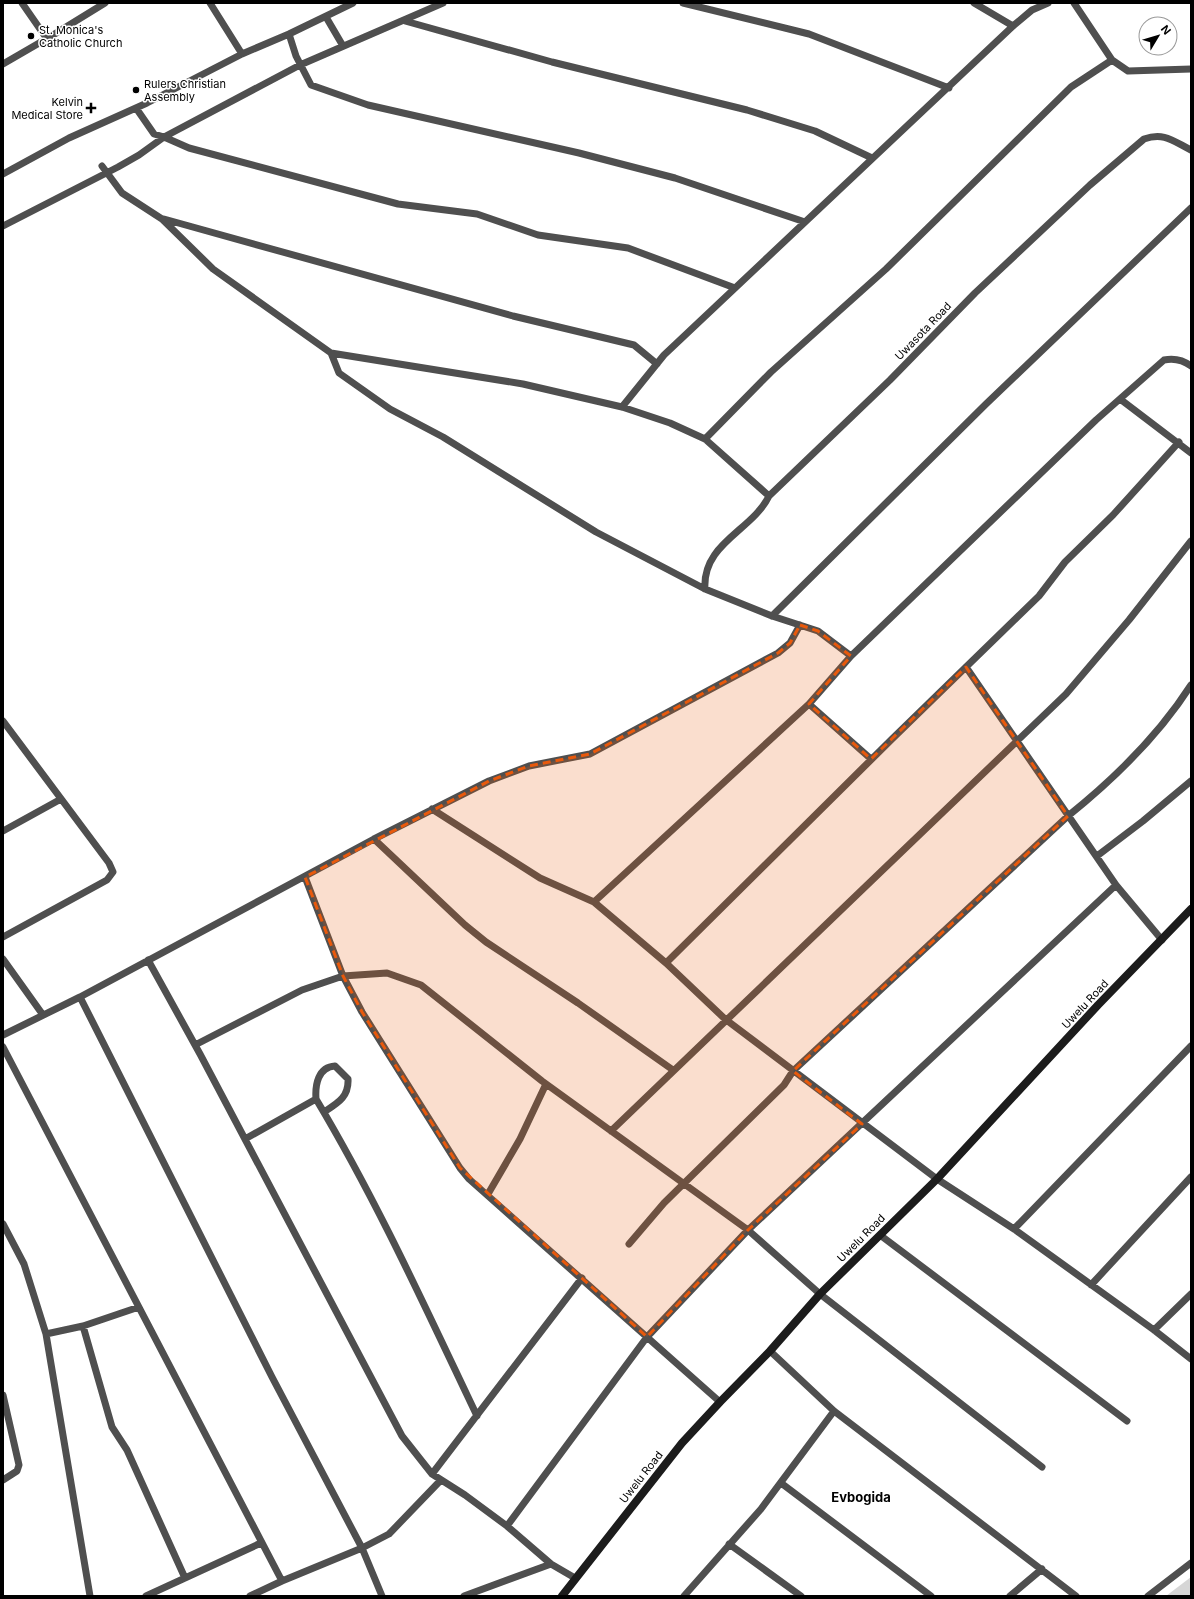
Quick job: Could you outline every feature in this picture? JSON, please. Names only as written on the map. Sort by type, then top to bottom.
[{"type":"street","points":[[22,3],[47,39]]},
{"type":"street","points":[[3,64],[105,3]]},
{"type":"street","points":[[210,3],[242,54]]},
{"type":"street","points":[[3,174],[69,138],[136,108],[242,54],[326,17],[353,3]]},
{"type":"street","points":[[3,226],[139,155],[164,137],[300,65],[405,21],[443,3]]},
{"type":"street","points":[[683,3],[809,34],[949,88]]},
{"type":"street","points":[[974,3],[1013,26]]},
{"type":"street","points":[[622,407],[657,364],[872,158],[949,88],[1013,26],[1032,10],[1048,3]]},
{"type":"street","points":[[1074,3],[1112,60],[1128,71],[1135,72],[1191,69]]},
{"type":"street","points":[[326,17],[343,46]]},
{"type":"street","points":[[405,21],[552,62],[747,110],[815,131],[872,158]]},
{"type":"street","points":[[289,34],[300,65],[311,85],[368,105],[579,153],[675,178],[805,222]]},
{"type":"street","points":[[705,439],[771,372],[886,269],[1072,87],[1112,60]]},
{"type":"street","points":[[136,108],[154,134],[189,148],[398,204],[476,214],[538,235],[628,248],[735,288]]},
{"type":"street","name":"Uwasota Road","points":[[706,589],[704,576],[712,558],[728,539],[763,508],[770,496],[890,380],[975,293],[1090,185],[1144,138],[1154,135],[1163,136],[1191,150]]},
{"type":"street","points":[[102,166],[122,193],[162,219],[213,269],[331,353],[523,384],[622,407],[670,423],[705,439],[770,496]]},
{"type":"street","points":[[772,616],[986,404],[1191,208]]},
{"type":"street","points":[[162,219],[512,316],[634,345],[657,364]]},
{"type":"street","points":[[331,353],[339,373],[390,409],[443,437],[596,532],[706,589],[772,616],[818,631],[851,656]]},
{"type":"street","points":[[594,902],[808,704],[851,656],[1120,398],[1164,360],[1172,358],[1191,366]]},
{"type":"street","points":[[1120,398],[1180,442],[1191,453]]},
{"type":"street","points":[[666,963],[871,759],[1039,596],[1065,562],[1113,515],[1180,442]]},
{"type":"street","points":[[611,1131],[725,1019],[1066,694],[1189,547]]},
{"type":"street","points":[[3,1035],[80,997],[305,877],[374,838],[489,781],[529,766],[590,754],[778,654],[790,643],[800,625]]},
{"type":"street","points":[[966,667],[1116,885],[1162,940]]},
{"type":"street","points":[[629,1244],[684,1183],[784,1085],[793,1071],[1068,816],[1101,789],[1176,708],[1191,685]]},
{"type":"street","points":[[808,704],[871,759]]},
{"type":"street","points":[[3,721],[109,863],[113,872],[107,880],[3,937]]},
{"type":"street","points":[[1097,856],[1143,821],[1191,781]]},
{"type":"street","points":[[3,831],[61,799]]},
{"type":"street","points":[[432,809],[540,878],[594,902],[666,963],[725,1019],[862,1124],[937,1179],[1014,1229],[1154,1330],[1191,1359]]},
{"type":"street","points":[[374,838],[465,925],[486,942],[578,1003],[673,1070]]},
{"type":"street","points":[[305,877],[343,976],[362,1012],[460,1168],[469,1179],[488,1194],[720,1402]]},
{"type":"street","points":[[507,1526],[646,1337],[748,1230],[1116,885]]},
{"type":"street","name":"Uwelu Road","points":[[562,1596],[682,1443],[770,1351],[820,1294],[937,1179],[1098,1005],[1191,909]]},
{"type":"street","points":[[3,959],[43,1015]]},
{"type":"street","points":[[148,960],[195,1045],[402,1436],[432,1474],[440,1481],[465,1495],[507,1526],[551,1564],[575,1578]]},
{"type":"street","points":[[195,1045],[302,990],[343,976],[387,973],[421,985],[546,1084],[748,1230],[820,1294],[1042,1467]]},
{"type":"street","points":[[80,997],[272,1377],[362,1548],[382,1596]]},
{"type":"street","points":[[1014,1229],[1191,1046]]},
{"type":"street","points":[[3,1047],[260,1543],[282,1581]]},
{"type":"street","points":[[324,1112],[345,1095],[348,1088],[348,1079],[335,1066],[328,1067],[322,1071],[316,1082],[316,1100],[379,1212],[477,1416]]},
{"type":"street","points":[[488,1194],[520,1139],[546,1084]]},
{"type":"street","points":[[245,1139],[316,1100]]},
{"type":"street","points":[[1091,1285],[1191,1177]]},
{"type":"street","points":[[3,1224],[24,1264],[46,1334],[90,1596]]},
{"type":"street","points":[[880,1235],[1127,1421]]},
{"type":"street","points":[[432,1474],[582,1278]]},
{"type":"street","points":[[1154,1330],[1191,1294]]},
{"type":"street","points":[[46,1334],[83,1326],[139,1307]]},
{"type":"street","points":[[83,1326],[112,1427],[127,1450],[185,1578]]},
{"type":"street","points":[[770,1351],[834,1411],[1076,1596]]},
{"type":"street","points":[[3,1395],[19,1465],[17,1471],[3,1480]]},
{"type":"street","points":[[684,1596],[761,1509],[834,1411]]},
{"type":"street","points":[[250,1596],[362,1548],[389,1534],[440,1481]]},
{"type":"street","points":[[781,1483],[931,1596]]},
{"type":"street","points":[[146,1596],[160,1593],[185,1578],[260,1543]]},
{"type":"street","points":[[729,1544],[797,1595]]},
{"type":"street","points":[[464,1596],[551,1564]]},
{"type":"street","points":[[1148,1596],[1191,1564]]},
{"type":"street","points":[[1010,1596],[1042,1569]]},
{"type":"highlighted area","points":[[800,625],[818,631],[851,656],[809,704],[871,759],[966,667],[1068,816],[793,1071],[862,1124],[748,1230],[647,1337],[460,1168],[362,1012],[343,976],[305,877],[489,781],[529,766],[590,754],[778,653],[790,643]]},
{"type":"shaded area","points":[[1191,1577],[1191,1596],[1166,1596]]},
{"type":"place","name":"St. Monica's Catholic Church","points":[[31,36]]},
{"type":"place","name":"Rulers Christian Assembly","points":[[136,90]]},
{"type":"place","name":"Kelvin Medical Store","points":[[91,108]]},
{"type":"district","name":"Evbogida","points":[[861,1497]]}]
